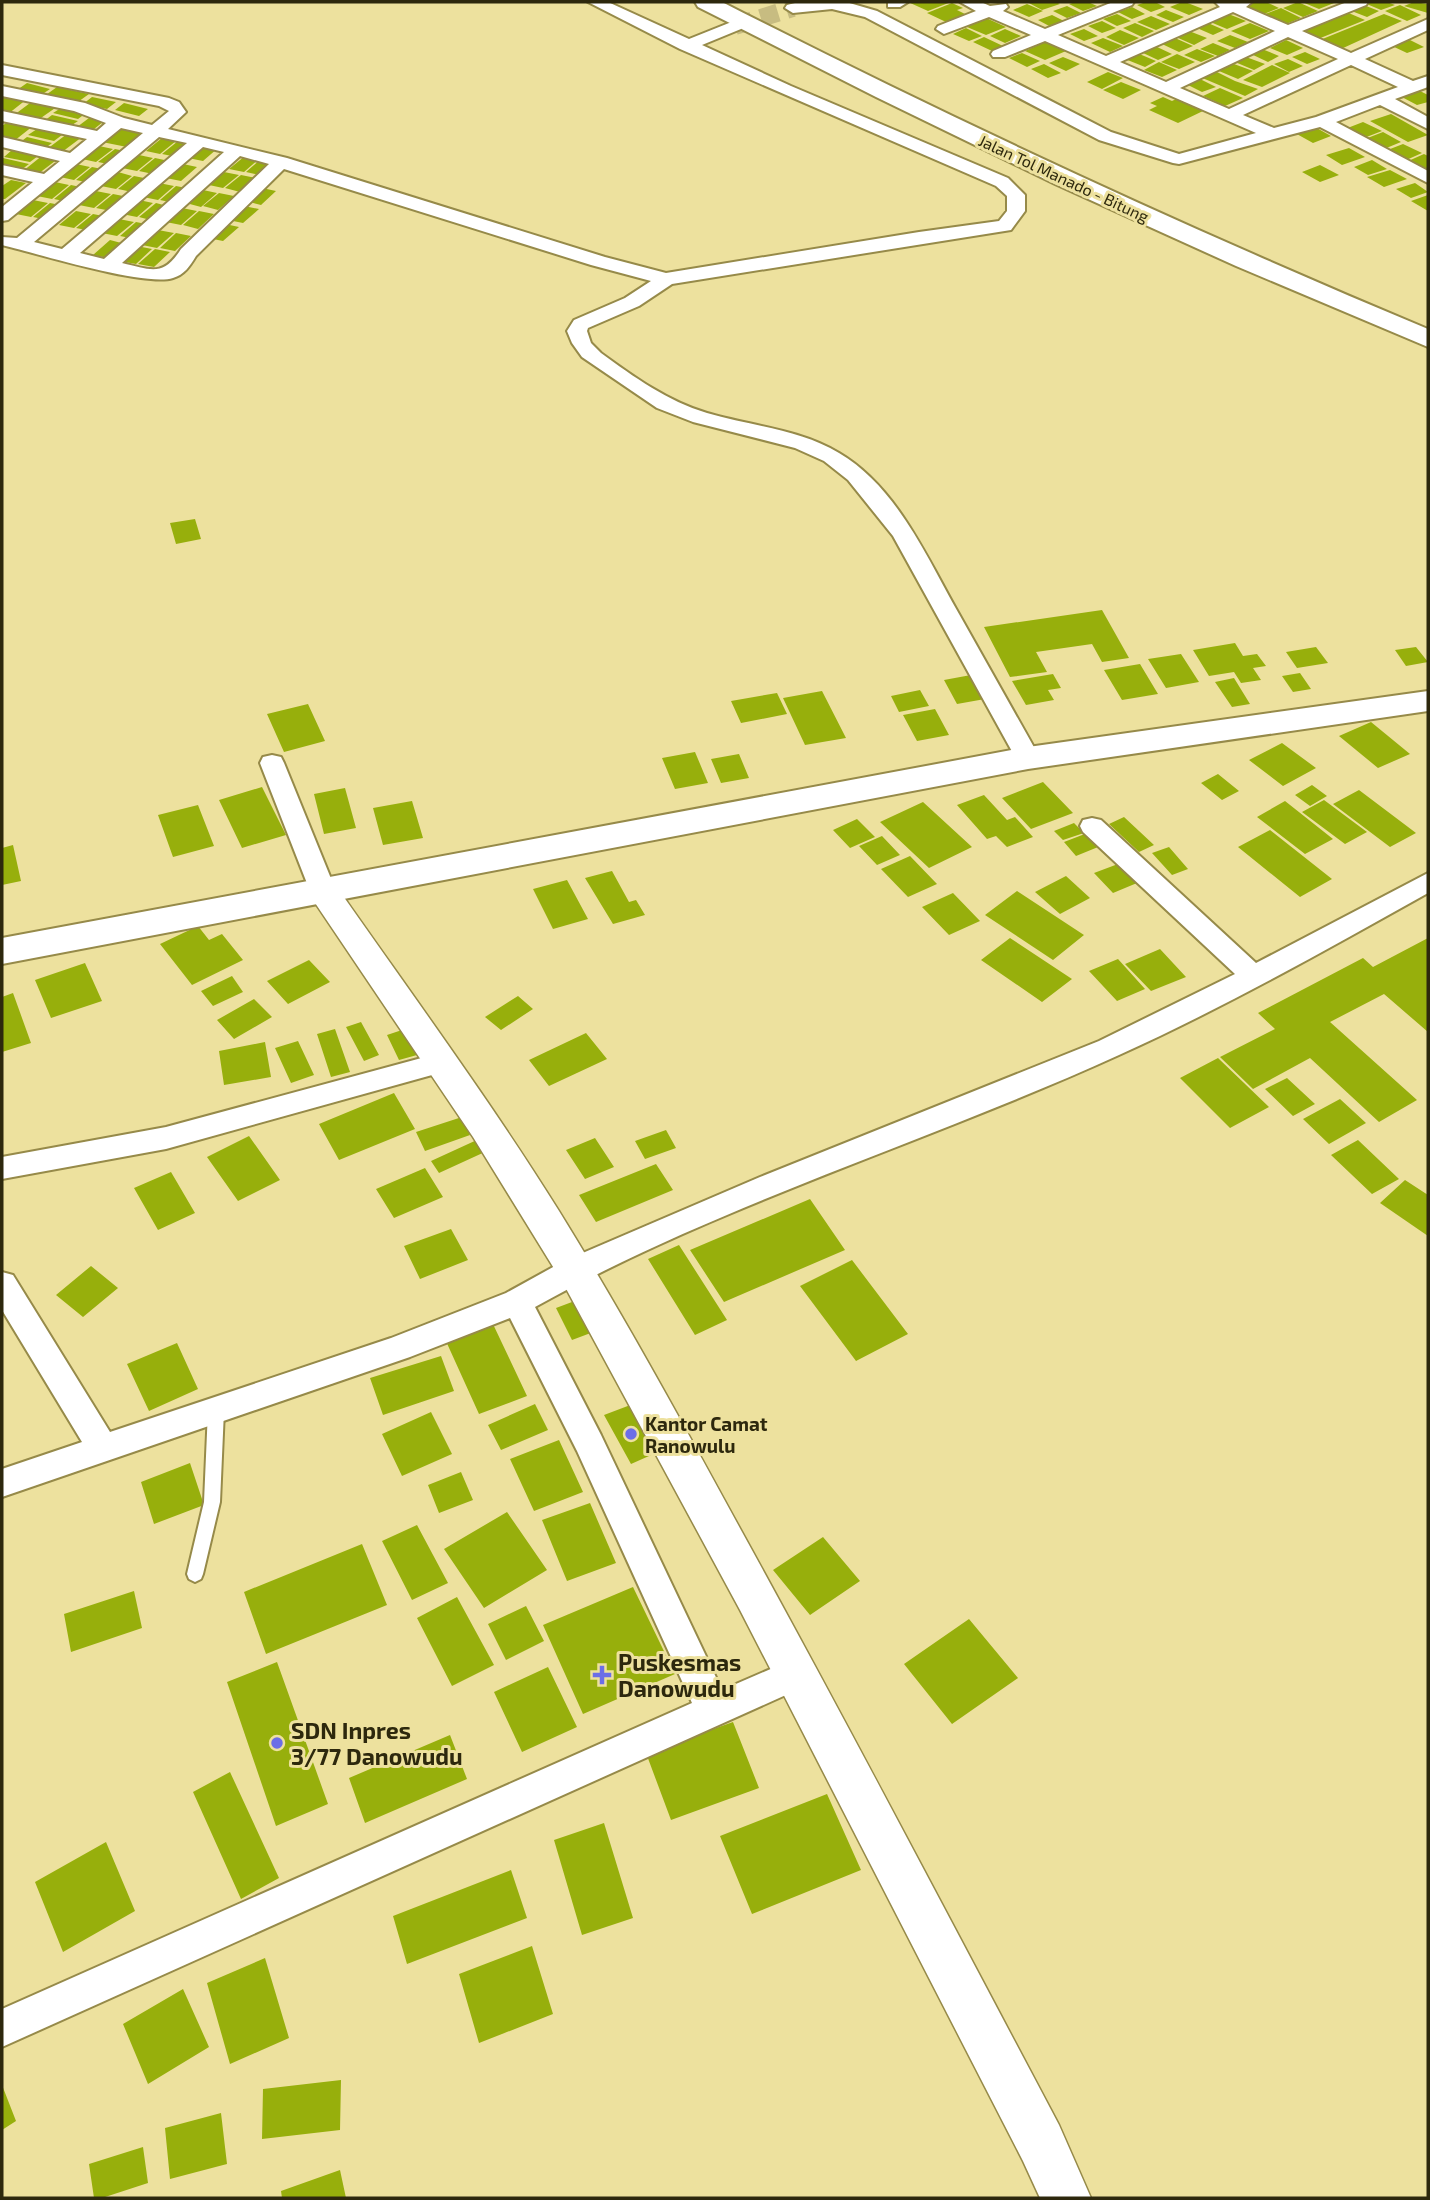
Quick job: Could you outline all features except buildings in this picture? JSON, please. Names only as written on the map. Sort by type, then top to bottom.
[{"type":"highway","name":"Jalan Tol Manado - Bitung","points":[[706,2],[1003,151],[1370,304],[1428,317]]},
{"type":"highway","name":"Jalan Tol Manado - Bitung","points":[[746,2],[947,103],[1370,304],[1428,339]]},
{"type":"highway","points":[[2,951],[1028,758],[1428,701]]},
{"type":"street","points":[[2,91],[79,107],[118,122],[281,162],[609,264],[666,279],[919,237],[1005,226],[1016,211],[1016,195],[1002,181],[686,46],[596,2]]},
{"type":"street","points":[[968,2],[1270,133]]},
{"type":"street","points":[[944,29],[1012,2]]},
{"type":"street","points":[[999,54],[1126,2]]},
{"type":"street","points":[[1166,88],[1288,31],[1360,2]]},
{"type":"street","points":[[793,8],[807,3],[844,4],[871,14],[1105,136],[1179,159],[1322,121],[1420,84]]},
{"type":"street","points":[[1106,62],[1233,3],[1350,58],[1420,84]]},
{"type":"street","points":[[1230,115],[1428,24]]},
{"type":"street","points":[[686,46],[734,26]]},
{"type":"street","points":[[2,70],[173,106],[177,112],[157,131],[11,242]]},
{"type":"street","points":[[1382,99],[1428,124]]},
{"type":"street","points":[[2,116],[102,137]]},
{"type":"street","points":[[1322,121],[1428,178]]},
{"type":"street","points":[[2,216],[118,122]]},
{"type":"street","points":[[66,255],[200,141]]},
{"type":"street","points":[[2,142],[75,159]]},
{"type":"street","points":[[108,265],[237,150]]},
{"type":"street","points":[[11,242],[156,275],[174,272],[180,268],[188,253],[281,162]]},
{"type":"street","points":[[2,170],[49,180]]},
{"type":"street","points":[[666,279],[632,302],[581,324],[577,331],[583,348],[631,384],[664,404],[686,413],[819,450],[849,469],[883,505],[904,536],[1028,758]]},
{"type":"street","points":[[272,763],[323,891],[477,1116],[575,1270],[796,1674],[1041,2143],[1066,2198]]},
{"type":"street","points":[[1092,826],[1254,976]]},
{"type":"street","points":[[2,1483],[399,1348],[517,1302],[575,1270],[770,1185],[1109,1048],[1254,976],[1428,882]]},
{"type":"street","points":[[2,1168],[166,1138],[440,1063]]},
{"type":"street","points":[[2,1284],[103,1449]]},
{"type":"street","points":[[517,1302],[590,1445],[714,1712]]},
{"type":"street","points":[[2,2028],[796,1674]]},
{"type":"lane","points":[[195,1574],[212,1502],[216,1410]]},
{"type":"tunnel","points":[[735,26],[793,8]]},
{"type":"place","name":"Kantor Camat Ranowulu","points":[[631,1434]]},
{"type":"place","name":"Puskesmas Danowudu","points":[[602,1675]]},
{"type":"place","name":"SDN Inpres 3/77 Danowudu","points":[[277,1743]]}]
